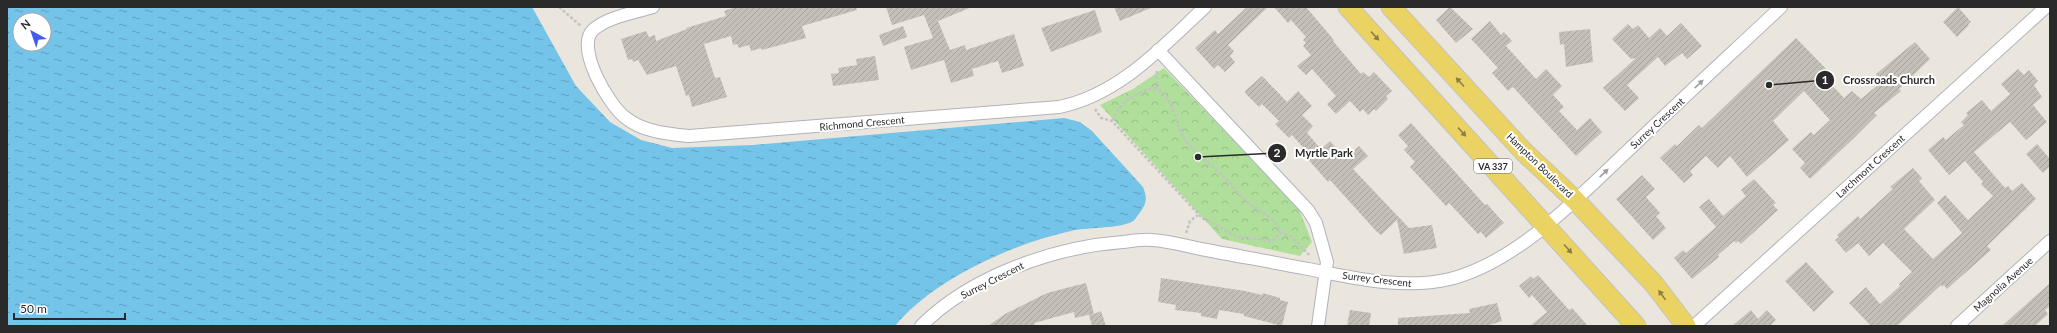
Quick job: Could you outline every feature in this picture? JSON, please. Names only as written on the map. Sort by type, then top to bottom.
[{"type":"main road","name":"VA 337","points":[[1348,7],[1636,326]]},
{"type":"main road","name":"Hampton Boulevard","points":[[1391,7],[1522,151],[1575,200],[1654,284],[1686,326]]},
{"type":"street","points":[[590,35],[601,25],[652,7]]},
{"type":"street","name":"Richmond Crescent","points":[[590,35],[587,44],[594,70],[611,104],[626,119],[640,126],[666,133],[689,136],[1060,107],[1079,103],[1129,75],[1205,7]]},
{"type":"street","name":"Surrey Crescent","points":[[921,326],[949,303],[978,286],[1012,268],[1044,256],[1078,248],[1152,240],[1373,281],[1413,284],[1450,279],[1477,270],[1502,257],[1527,241],[1575,200],[1781,7]]},
{"type":"street","name":"Larchmont Crescent","points":[[1694,326],[2046,7]]},
{"type":"street","points":[[1158,50],[1308,210],[1316,223],[1327,262],[1318,326]]},
{"type":"street","name":"Magnolia Avenue","points":[[1957,326],[2050,241]]},
{"type":"path","points":[[559,7],[590,35]]},
{"type":"path","points":[[1112,121],[1123,102],[1147,89],[1156,89],[1163,93],[1174,109],[1179,129],[1185,140],[1226,178],[1248,203],[1276,223],[1280,233]]},
{"type":"path","points":[[1090,98],[1101,118],[1112,121],[1198,215],[1212,225],[1236,236],[1271,241],[1280,233]]},
{"type":"path","points":[[1184,245],[1189,224],[1198,215]]},
{"type":"path","points":[[1280,233],[1291,236],[1326,273]]},
{"type":"green space","points":[[1164,68],[1299,209],[1312,242],[1300,256],[1222,239],[1100,105],[1133,89]]},
{"type":"water","points":[[7,7],[532,7],[576,86],[610,122],[641,140],[672,148],[753,145],[1064,118],[1080,122],[1092,131],[1143,187],[1146,201],[1139,214],[1128,224],[1071,231],[1048,237],[1000,254],[952,279],[931,293],[911,309],[895,326],[7,326]]},
{"type":"building","points":[[736,7],[856,7],[857,10],[802,26],[806,38],[762,50],[761,48],[751,51],[749,45],[739,48],[737,44],[733,45],[731,36],[704,44],[715,78],[720,77],[727,97],[692,107],[689,95],[686,96],[676,66],[647,75],[638,60],[633,62],[632,59],[628,60],[621,39],[646,31],[649,37],[655,35],[656,41],[687,29],[686,28],[726,16],[724,11]]},
{"type":"building","points":[[886,7],[972,7],[938,21],[950,50],[965,45],[966,50],[1014,34],[1024,66],[1002,73],[998,61],[972,69],[974,76],[951,83],[944,60],[911,70],[904,47],[933,38],[924,15],[892,25]]},
{"type":"building","points":[[1114,7],[1153,7],[1120,21]]},
{"type":"building","points":[[1247,7],[1268,7],[1228,45],[1234,51],[1230,56],[1235,62],[1225,72],[1218,65],[1214,69],[1195,48],[1215,30],[1218,34]]},
{"type":"building","points":[[1274,7],[1306,7],[1361,74],[1363,72],[1369,77],[1374,72],[1392,91],[1386,96],[1388,99],[1376,111],[1374,109],[1368,115],[1363,109],[1360,112],[1350,101],[1336,114],[1327,104],[1336,96],[1312,69],[1306,75],[1297,66],[1311,55],[1303,46],[1306,43],[1303,40],[1306,37],[1291,20],[1288,23]]},
{"type":"building","points":[[1450,7],[1473,29],[1456,43],[1436,20]]},
{"type":"building","points":[[1958,7],[1971,22],[1957,37],[1943,22]]},
{"type":"building","points":[[1095,10],[1102,32],[1051,52],[1041,28]]},
{"type":"building","points":[[1490,21],[1501,35],[1504,32],[1512,41],[1506,46],[1536,79],[1546,69],[1562,86],[1553,95],[1564,107],[1559,111],[1577,130],[1590,118],[1602,132],[1576,156],[1513,87],[1508,91],[1492,73],[1498,68],[1471,39]]},
{"type":"building","points":[[1681,23],[1702,46],[1687,59],[1682,53],[1665,66],[1658,57],[1627,85],[1639,98],[1625,111],[1603,88],[1636,58],[1631,59],[1612,39],[1628,24],[1633,29],[1638,25],[1649,38],[1660,28],[1667,36]]},
{"type":"building","points":[[903,26],[907,37],[883,46],[879,35]]},
{"type":"building","points":[[1590,29],[1593,62],[1566,67],[1564,44],[1560,45],[1559,32]]},
{"type":"building","points":[[1796,38],[1833,76],[1828,81],[1844,98],[1852,91],[1861,99],[1879,84],[1875,79],[1877,77],[1876,74],[1915,42],[1930,59],[1899,89],[1901,91],[1874,113],[1877,115],[1853,139],[1810,179],[1800,168],[1805,163],[1792,149],[1811,132],[1814,135],[1830,120],[1804,91],[1773,121],[1789,140],[1747,177],[1730,156],[1718,168],[1706,156],[1690,171],[1693,175],[1684,183],[1660,158],[1675,144],[1677,146],[1699,125],[1702,128]]},
{"type":"building","points":[[875,56],[879,80],[833,86],[831,74],[839,73],[838,68],[857,65],[856,59]]},
{"type":"building","points":[[2018,69],[2024,75],[2029,70],[2038,81],[2034,85],[2042,97],[2033,105],[2047,122],[2026,140],[2010,122],[1974,152],[2005,188],[2008,186],[2012,191],[2022,183],[2036,199],[1987,246],[1991,250],[1947,289],[1944,285],[1942,287],[1941,285],[1897,326],[1871,326],[1849,303],[1866,287],[1880,304],[1900,286],[1899,284],[1912,272],[1883,243],[1869,256],[1858,243],[1846,253],[1835,240],[1839,237],[1837,235],[1858,216],[1860,219],[1893,189],[1890,187],[1913,168],[1922,178],[1919,181],[1935,200],[1904,229],[1933,259],[1962,233],[1937,203],[1945,195],[1968,220],[1993,196],[1981,184],[1983,182],[1965,161],[1949,175],[1928,150],[1943,137],[1946,140],[1964,125],[1961,122],[1968,115],[1966,113],[1982,100],[1991,111],[2010,94],[2001,84]]},
{"type":"building","points":[[1262,76],[1287,102],[1298,91],[1312,106],[1302,115],[1313,126],[1307,133],[1321,149],[1330,141],[1345,158],[1359,146],[1368,156],[1353,169],[1409,228],[1432,225],[1437,248],[1404,254],[1397,220],[1381,235],[1376,231],[1330,180],[1328,182],[1306,157],[1309,154],[1292,135],[1289,138],[1275,124],[1279,121],[1262,104],[1259,107],[1246,94],[1245,91]]},
{"type":"building","points":[[1411,123],[1485,205],[1487,204],[1504,223],[1486,238],[1481,232],[1478,234],[1449,203],[1446,206],[1410,167],[1415,162],[1404,150],[1408,146],[1398,135]]},
{"type":"building","points":[[2037,144],[2050,159],[2050,166],[2043,173],[2026,154]]},
{"type":"building","points":[[1642,175],[1655,189],[1646,197],[1660,213],[1656,216],[1666,228],[1653,240],[1616,199]]},
{"type":"building","points":[[1754,179],[1776,203],[1773,205],[1778,210],[1741,244],[1738,241],[1736,243],[1734,241],[1718,255],[1719,257],[1692,279],[1674,258],[1683,250],[1686,253],[1716,227],[1699,207],[1709,199],[1723,216],[1746,196],[1741,190]]},
{"type":"building","points":[[1806,262],[1834,292],[1814,312],[1785,281]]},
{"type":"building","points":[[1538,275],[1569,310],[1572,308],[1588,326],[1530,326],[1547,312],[1532,295],[1529,298],[1519,286],[1531,276],[1533,279]]},
{"type":"building","points":[[1161,278],[1262,295],[1263,293],[1280,298],[1280,300],[1288,302],[1282,326],[1244,316],[1244,314],[1219,310],[1217,319],[1201,316],[1201,313],[1175,310],[1176,305],[1158,302]]},
{"type":"building","points":[[1086,283],[1094,314],[1101,311],[1106,326],[1092,326],[1089,315],[1092,314],[1075,318],[1074,312],[1034,323],[1036,326],[988,326],[1005,314],[1047,293]]},
{"type":"building","points":[[2050,283],[2050,306],[2045,310],[2048,314],[2035,326],[2002,326]]},
{"type":"building","points":[[1497,303],[1502,321],[1487,326],[1398,326],[1398,318],[1470,313],[1469,309]]},
{"type":"building","points":[[1350,310],[1371,313],[1369,326],[1347,326]]},
{"type":"building","points":[[1751,310],[1758,319],[1767,310],[1776,320],[1770,326],[1732,326]]},
{"type":"place","name":"Crossroads Church","points":[[1769,85]]},
{"type":"place","name":"Myrtle Park","points":[[1198,157]]}]
